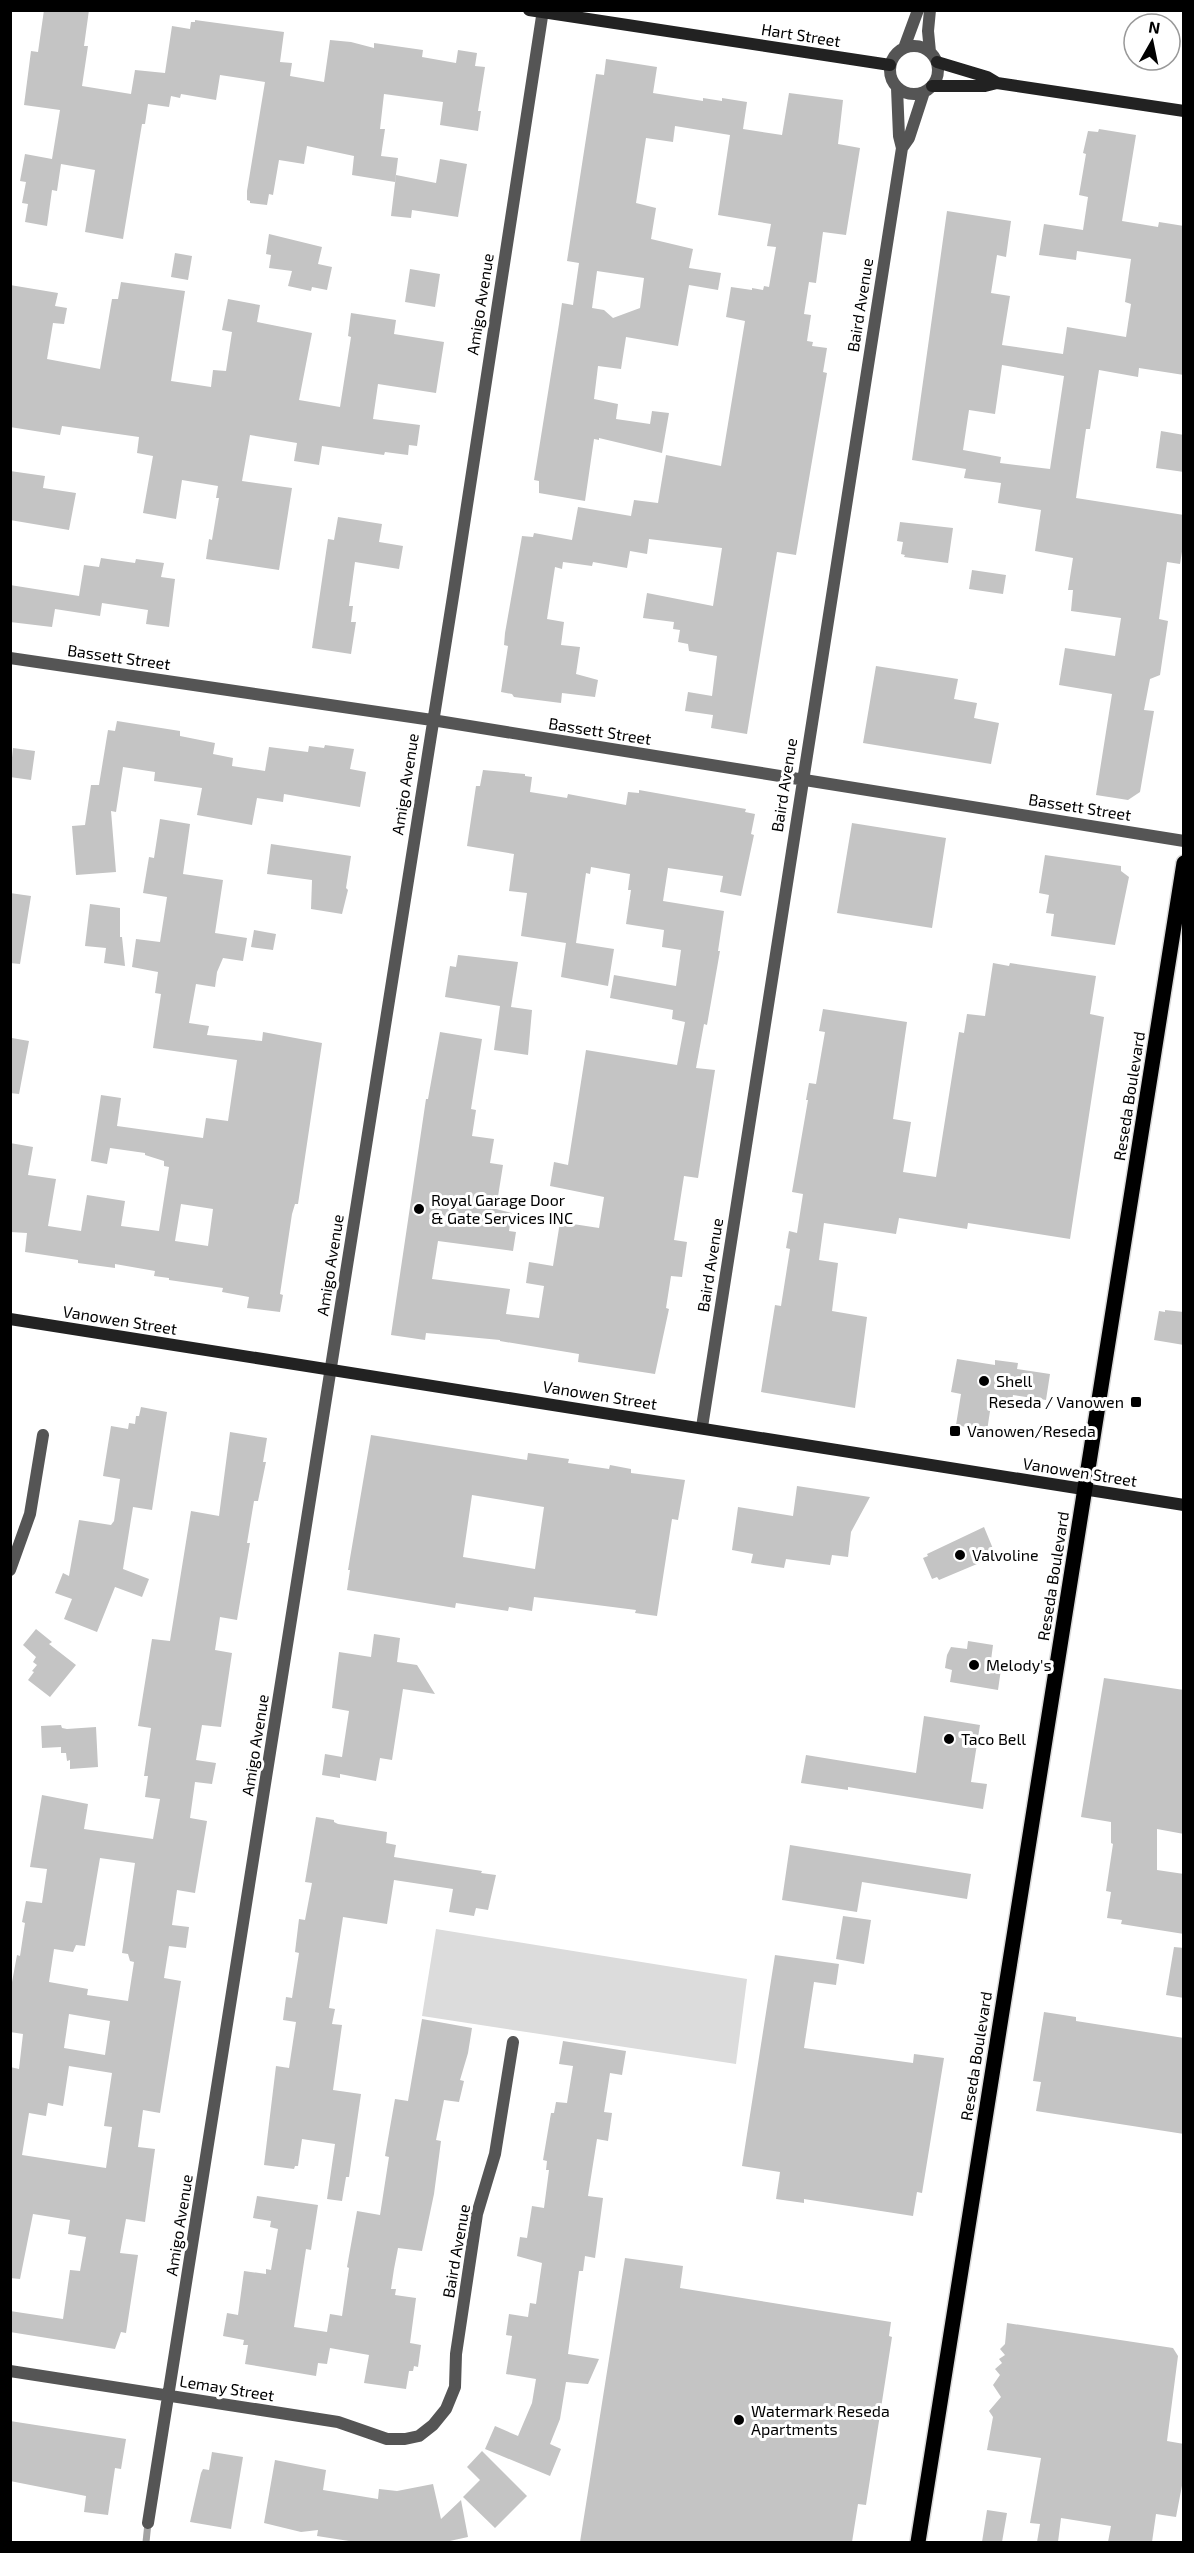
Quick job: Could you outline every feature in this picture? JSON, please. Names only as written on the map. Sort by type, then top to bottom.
[{"type":"main road","name":"Hart Street","points":[[529,10],[890,65]]},
{"type":"main road","points":[[934,57],[997,83],[1184,111]]},
{"type":"main road","points":[[928,89],[985,86],[997,83]]},
{"type":"main road","name":"Reseda Boulevard","points":[[918,2542],[1184,863]]},
{"type":"main road","name":"Vanowen Street","points":[[10,1319],[1184,1505]]},
{"type":"street","points":[[918,10],[904,48],[893,57],[890,65],[892,81],[897,88],[910,94],[928,89],[938,75],[928,31],[930,10]]},
{"type":"street","name":"Amigo Avenue","points":[[148,2523],[542,12]]},
{"type":"street","points":[[904,48],[918,46],[934,57]]},
{"type":"street","name":"Baird Avenue","points":[[702,1427],[801,780],[829,617],[902,148],[897,88]]},
{"type":"street","name":"Baird Avenue","points":[[902,148],[909,138],[928,89]]},
{"type":"street","name":"Bassett Street","points":[[10,658],[432,720],[1184,841]]},
{"type":"street","points":[[10,1570],[30,1514],[43,1435]]},
{"type":"street","name":"Baird Avenue","points":[[433,2425],[446,2409],[455,2387],[456,2354],[477,2214],[495,2154],[513,2042]]},
{"type":"street","name":"Lemay Street","points":[[10,2370],[338,2422],[387,2439],[419,2436],[433,2425]]},
{"type":"shaded area","points":[[436,1929],[747,1979],[736,2064],[422,2016]]},
{"type":"building","points":[[44,10],[89,10],[84,46],[88,46],[82,86],[131,94],[135,70],[165,73],[172,26],[190,29],[191,22],[195,20],[284,32],[280,62],[292,63],[290,76],[324,82],[330,40],[374,48],[374,43],[423,50],[422,57],[456,63],[458,50],[477,53],[475,66],[485,67],[478,111],[481,111],[478,131],[440,125],[443,102],[384,94],[380,129],[385,129],[381,156],[398,158],[395,182],[352,175],[354,156],[307,146],[304,164],[279,160],[273,195],[269,194],[267,205],[250,203],[247,200],[247,191],[265,82],[220,75],[216,100],[181,94],[180,98],[171,96],[169,107],[148,104],[145,124],[142,124],[123,239],[85,232],[95,170],[61,164],[57,191],[52,190],[47,226],[25,222],[28,204],[22,203],[26,182],[20,181],[25,154],[52,159],[60,110],[24,105],[31,51],[38,52]]},
{"type":"building","points":[[606,59],[657,67],[653,93],[703,101],[703,98],[722,101],[722,98],[747,102],[743,129],[782,135],[789,93],[843,100],[838,144],[860,148],[846,235],[823,232],[816,283],[809,282],[804,314],[811,315],[807,341],[813,342],[812,346],[827,348],[823,372],[827,373],[796,555],[777,552],[747,734],[711,728],[713,715],[685,711],[688,692],[712,696],[717,656],[689,651],[688,644],[678,642],[680,630],[673,629],[674,622],[643,618],[647,593],[713,606],[722,548],[649,539],[647,554],[630,551],[627,568],[593,562],[592,566],[563,562],[562,569],[555,567],[547,619],[564,622],[561,645],[580,647],[576,674],[598,680],[595,697],[562,693],[561,703],[514,697],[512,694],[501,692],[508,646],[504,645],[505,633],[522,536],[533,537],[534,533],[572,540],[578,507],[631,516],[634,500],[658,503],[666,455],[721,466],[745,321],[726,317],[731,287],[763,290],[764,286],[769,287],[776,247],[767,246],[771,224],[718,215],[730,135],[675,126],[673,142],[646,138],[636,203],[656,208],[651,239],[693,249],[689,268],[721,273],[718,290],[689,285],[678,346],[626,337],[621,369],[598,366],[594,399],[618,404],[616,419],[650,424],[652,411],[669,413],[662,453],[599,438],[599,440],[594,439],[585,501],[539,493],[539,481],[534,480],[562,303],[573,305],[579,263],[567,261],[596,74],[604,75]],"holes":[[[597,271],[644,278],[640,308],[613,318],[604,310],[592,308]]]},
{"type":"building","points":[[1099,129],[1136,135],[1122,221],[1158,227],[1159,222],[1184,226],[1184,375],[1139,368],[1138,377],[1099,370],[1090,429],[1086,429],[1076,498],[1184,515],[1184,539],[1180,564],[1167,562],[1159,619],[1168,621],[1160,675],[1150,679],[1144,710],[1154,711],[1140,792],[1128,800],[1096,795],[1112,694],[1059,685],[1065,648],[1115,656],[1121,618],[1071,611],[1073,590],[1068,590],[1073,558],[1035,551],[1041,510],[998,503],[1001,483],[964,478],[966,469],[912,460],[947,211],[1011,221],[1006,257],[997,255],[991,293],[1010,296],[1002,345],[1063,354],[1067,327],[1126,337],[1131,304],[1125,302],[1131,259],[1077,251],[1076,260],[1039,255],[1044,224],[1083,230],[1088,197],[1079,195],[1086,154],[1083,153],[1088,131],[1098,132]],"holes":[[[1002,365],[1064,376],[1050,469],[1000,463],[1001,457],[963,450],[969,410],[995,414]]]},
{"type":"building","points":[[440,159],[467,164],[458,217],[412,210],[411,218],[391,216],[396,175],[436,183]]},
{"type":"building","points":[[269,234],[322,247],[318,264],[332,267],[327,290],[312,287],[311,291],[288,286],[292,271],[269,268],[271,255],[266,254]]},
{"type":"building","points":[[175,253],[192,256],[188,280],[171,277]]},
{"type":"building","points":[[410,269],[440,274],[435,307],[405,302]]},
{"type":"building","points":[[121,282],[185,291],[171,381],[211,387],[213,370],[226,371],[232,332],[222,330],[228,299],[260,305],[257,322],[312,333],[299,400],[340,407],[351,337],[348,336],[351,313],[396,320],[394,334],[444,342],[436,393],[378,384],[373,419],[420,425],[417,446],[409,445],[408,455],[385,452],[384,455],[322,446],[319,465],[294,461],[297,443],[250,435],[242,481],[292,488],[279,570],[206,559],[209,539],[212,540],[219,498],[216,498],[218,486],[182,480],[176,519],[143,513],[153,456],[137,453],[139,437],[62,426],[60,435],[10,427],[10,285],[58,293],[55,306],[67,308],[64,324],[53,323],[47,359],[100,369],[112,299],[118,299]]},
{"type":"building","points":[[1161,431],[1184,435],[1184,472],[1156,468]]},
{"type":"building","points":[[10,471],[45,476],[43,488],[76,493],[69,530],[10,520]]},
{"type":"building","points":[[338,517],[382,524],[379,542],[403,546],[399,569],[355,562],[349,606],[353,606],[351,622],[356,622],[351,654],[312,648],[328,539],[334,540]]},
{"type":"building","points":[[900,522],[953,528],[948,563],[904,557],[905,555],[901,554],[903,542],[897,541]]},
{"type":"building","points":[[101,558],[135,563],[136,559],[164,563],[161,577],[175,579],[169,627],[146,624],[148,610],[102,603],[100,616],[55,609],[52,627],[10,622],[10,585],[79,596],[84,565],[99,567]]},
{"type":"building","points":[[972,570],[1006,575],[1003,594],[969,589]]},
{"type":"building","points":[[876,666],[958,679],[954,699],[977,703],[974,718],[999,723],[991,764],[863,743]]},
{"type":"building","points":[[117,721],[180,731],[180,736],[215,743],[213,754],[233,758],[232,766],[265,771],[269,747],[308,752],[309,746],[324,748],[325,745],[354,749],[350,769],[366,772],[360,807],[284,794],[283,802],[257,798],[252,825],[197,815],[202,788],[154,781],[155,772],[123,767],[116,812],[111,811],[116,872],[76,875],[72,826],[85,825],[91,785],[99,785],[108,730],[115,731]]},
{"type":"building","points":[[13,748],[35,751],[31,780],[10,777]]},
{"type":"building","points":[[483,770],[525,774],[525,776],[532,777],[530,792],[567,798],[568,794],[626,805],[628,792],[639,793],[639,790],[746,809],[745,812],[755,814],[751,834],[754,835],[741,896],[720,892],[723,876],[668,868],[663,901],[724,911],[718,951],[720,951],[707,1025],[704,1024],[696,1068],[715,1070],[698,1178],[684,1176],[674,1240],[687,1242],[682,1277],[671,1276],[666,1308],[669,1309],[655,1374],[578,1362],[579,1354],[500,1340],[426,1333],[425,1340],[391,1335],[426,1099],[428,1099],[440,1032],[482,1039],[471,1109],[476,1110],[472,1136],[494,1139],[490,1163],[503,1165],[496,1209],[512,1213],[509,1231],[516,1232],[513,1251],[438,1241],[432,1279],[510,1289],[506,1314],[539,1318],[544,1286],[526,1283],[529,1262],[553,1266],[560,1222],[599,1228],[604,1197],[550,1186],[554,1162],[568,1165],[586,1050],[677,1065],[685,1022],[672,1019],[673,1010],[610,998],[614,975],[676,986],[681,950],[662,947],[664,930],[626,924],[631,890],[628,890],[630,874],[591,867],[590,874],[586,873],[576,943],[614,949],[608,986],[561,977],[566,943],[521,936],[527,893],[509,891],[514,854],[467,846],[476,786],[480,786]]},
{"type":"building","points":[[160,819],[190,824],[183,874],[223,880],[215,933],[247,938],[243,961],[223,958],[217,972],[215,987],[196,984],[189,1023],[209,1026],[207,1035],[262,1041],[263,1032],[322,1043],[298,1204],[295,1204],[292,1214],[280,1294],[283,1295],[280,1312],[247,1308],[249,1297],[222,1292],[223,1288],[154,1276],[155,1271],[115,1264],[115,1268],[78,1263],[78,1260],[25,1252],[27,1233],[10,1232],[10,1143],[33,1147],[28,1175],[56,1179],[48,1226],[81,1231],[87,1195],[125,1201],[121,1226],[159,1231],[169,1167],[164,1166],[164,1161],[145,1155],[145,1153],[110,1148],[107,1164],[91,1161],[101,1095],[121,1098],[117,1126],[203,1138],[206,1118],[228,1121],[237,1060],[153,1048],[161,994],[155,993],[158,972],[132,967],[136,939],[160,942],[167,897],[143,893],[149,857],[154,858]],"holes":[[[181,1204],[213,1209],[208,1246],[175,1241]]]},
{"type":"building","points":[[852,823],[946,838],[932,928],[837,913]]},
{"type":"building","points":[[271,844],[351,856],[346,888],[348,890],[342,914],[311,909],[312,880],[267,874]]},
{"type":"building","points":[[1045,855],[1121,866],[1121,871],[1129,877],[1115,945],[1051,936],[1054,914],[1046,913],[1049,895],[1039,893]]},
{"type":"building","points":[[10,893],[31,896],[20,964],[10,963]]},
{"type":"building","points":[[90,904],[120,908],[120,937],[122,937],[125,966],[104,963],[106,948],[85,946]]},
{"type":"building","points":[[254,930],[276,934],[273,950],[251,947]]},
{"type":"building","points":[[458,955],[518,962],[511,1007],[532,1010],[528,1055],[494,1050],[500,1006],[445,997],[450,966],[456,967]]},
{"type":"building","points":[[993,963],[1009,966],[1010,963],[1096,976],[1090,1014],[1104,1017],[1070,1239],[968,1223],[967,1229],[899,1218],[896,1234],[824,1223],[819,1260],[838,1263],[832,1311],[867,1317],[855,1408],[761,1392],[775,1305],[781,1306],[790,1249],[786,1248],[789,1231],[797,1233],[803,1194],[792,1192],[809,1083],[816,1084],[825,1032],[819,1031],[823,1009],[907,1022],[893,1119],[911,1122],[903,1172],[936,1177],[959,1032],[964,1033],[967,1014],[985,1016]]},
{"type":"building","points":[[12,1038],[29,1041],[19,1094],[10,1093]]},
{"type":"building","points":[[1165,1310],[1184,1312],[1184,1345],[1154,1340],[1159,1311],[1165,1312]]},
{"type":"building","points":[[957,1359],[995,1365],[995,1360],[1018,1363],[1017,1369],[1050,1374],[1046,1400],[1013,1395],[1012,1401],[992,1398],[987,1431],[956,1425],[961,1394],[951,1392]]},
{"type":"building","points":[[141,1407],[167,1412],[152,1510],[133,1507],[123,1569],[149,1579],[142,1597],[115,1587],[97,1632],[64,1619],[72,1599],[55,1593],[63,1573],[69,1576],[79,1520],[111,1525],[114,1521],[120,1479],[103,1476],[111,1426],[128,1429],[129,1423],[135,1424]]},
{"type":"building","points":[[230,1432],[267,1438],[263,1462],[266,1462],[258,1501],[254,1501],[247,1543],[250,1543],[237,1620],[220,1617],[215,1650],[232,1653],[221,1727],[202,1725],[196,1760],[216,1763],[212,1784],[195,1782],[190,1818],[207,1821],[195,1893],[177,1890],[172,1925],[189,1927],[186,1948],[169,1946],[164,1978],[181,1981],[160,2113],[143,2110],[138,2147],[155,2149],[145,2222],[126,2219],[120,2253],[138,2255],[126,2333],[121,2332],[115,2349],[10,2332],[10,2311],[63,2319],[70,2270],[80,2271],[86,2237],[68,2234],[70,2220],[33,2214],[20,2279],[10,2278],[10,2067],[19,2069],[23,2034],[10,2032],[10,1993],[17,1955],[20,1956],[26,1901],[42,1903],[47,1869],[30,1867],[42,1795],[88,1804],[84,1829],[153,1839],[160,1799],[145,1797],[148,1776],[144,1776],[151,1728],[138,1726],[152,1639],[170,1641],[191,1511],[219,1516]],"holes":[[[100,1858],[135,1863],[122,1953],[128,1954],[130,1961],[134,1962],[128,2001],[87,1995],[88,1989],[49,1982],[54,1949],[73,1952],[76,1945],[85,1946]],[[69,2014],[110,2021],[105,2055],[64,2048]],[[69,2066],[112,2073],[104,2126],[112,2127],[106,2168],[22,2155],[29,2113],[46,2116],[48,2103],[63,2106]]]},
{"type":"building","points":[[371,1435],[527,1460],[528,1453],[569,1459],[568,1463],[609,1469],[610,1465],[631,1469],[631,1473],[685,1480],[678,1520],[672,1519],[657,1616],[635,1613],[636,1610],[534,1597],[532,1611],[509,1607],[508,1611],[456,1603],[455,1608],[347,1590],[350,1570],[348,1570]],"holes":[[[472,1495],[544,1507],[535,1569],[463,1557]]]},
{"type":"building","points":[[797,1486],[870,1497],[851,1532],[848,1557],[832,1555],[830,1565],[786,1559],[784,1568],[751,1563],[753,1554],[732,1550],[738,1507],[793,1516]]},
{"type":"building","name":"Valvoline","points":[[984,1527],[996,1556],[939,1580],[937,1577],[932,1579],[923,1558],[928,1556],[927,1554]]},
{"type":"building","points":[[36,1629],[52,1642],[49,1644],[76,1665],[50,1697],[28,1680],[37,1665],[33,1662],[36,1657],[23,1645]]},
{"type":"building","points":[[374,1634],[400,1638],[397,1662],[417,1665],[435,1694],[403,1689],[392,1760],[380,1758],[376,1781],[340,1774],[340,1778],[322,1775],[325,1754],[342,1757],[349,1711],[332,1708],[339,1652],[371,1657]]},
{"type":"building","name":"Melody's","points":[[968,1641],[993,1645],[991,1660],[1002,1662],[998,1690],[950,1682],[952,1670],[945,1668],[947,1655],[951,1647],[967,1649]]},
{"type":"building","points":[[1104,1678],[1184,1690],[1184,1834],[1157,1829],[1157,1870],[1184,1874],[1184,1934],[1121,1924],[1122,1920],[1107,1918],[1111,1892],[1106,1891],[1113,1844],[1111,1843],[1111,1822],[1081,1817]]},
{"type":"building","points":[[924,1716],[980,1725],[971,1782],[987,1784],[983,1809],[848,1787],[848,1790],[801,1783],[806,1755],[916,1773]]},
{"type":"building","points":[[61,1725],[62,1728],[67,1729],[96,1727],[98,1767],[70,1769],[70,1760],[67,1761],[66,1753],[61,1753],[61,1747],[42,1748],[41,1726]]},
{"type":"building","points":[[316,1817],[334,1820],[338,1824],[387,1832],[386,1843],[396,1845],[394,1857],[496,1875],[488,1910],[476,1908],[474,1916],[449,1912],[453,1889],[394,1880],[387,1924],[343,1917],[329,2008],[335,2009],[332,2024],[342,2025],[333,2090],[361,2094],[349,2177],[346,2177],[342,2201],[327,2199],[335,2144],[302,2139],[298,2166],[294,2169],[264,2165],[276,2066],[289,2068],[296,2022],[283,2020],[286,1997],[292,1998],[299,1953],[295,1952],[299,1919],[305,1920],[312,1883],[305,1882]]},
{"type":"building","points":[[790,1845],[971,1874],[967,1899],[862,1882],[857,1912],[782,1900]]},
{"type":"building","points":[[843,1916],[871,1920],[864,1964],[836,1959]]},
{"type":"building","points":[[1174,1947],[1184,1948],[1184,1998],[1166,1995]]},
{"type":"building","points":[[775,1955],[839,1964],[836,1985],[814,1982],[804,2048],[913,2063],[914,2054],[944,2058],[922,2193],[917,2192],[913,2216],[804,2199],[804,2203],[776,2199],[780,2172],[742,2166]]},
{"type":"building","points":[[1044,2012],[1076,2017],[1076,2021],[1184,2038],[1184,2134],[1036,2111],[1041,2082],[1033,2081]]},
{"type":"building","points":[[422,2019],[472,2028],[460,2080],[464,2081],[459,2102],[444,2100],[436,2140],[441,2141],[434,2194],[422,2251],[398,2248],[394,2269],[391,2289],[396,2289],[395,2295],[416,2298],[410,2343],[421,2345],[418,2367],[414,2366],[413,2371],[409,2371],[406,2389],[364,2383],[369,2355],[330,2348],[327,2364],[318,2363],[316,2376],[245,2364],[248,2345],[243,2345],[244,2340],[223,2336],[227,2313],[238,2315],[244,2271],[266,2274],[266,2269],[271,2270],[278,2229],[270,2227],[271,2221],[253,2218],[257,2196],[318,2205],[311,2250],[306,2249],[294,2327],[327,2332],[330,2314],[342,2316],[349,2268],[347,2267],[357,2211],[380,2215],[389,2157],[385,2156],[395,2099],[408,2101]]},
{"type":"building","points":[[563,2041],[626,2051],[622,2075],[610,2073],[604,2112],[612,2113],[608,2141],[597,2139],[588,2196],[603,2198],[595,2258],[585,2256],[583,2271],[579,2271],[568,2354],[599,2359],[588,2384],[566,2382],[560,2419],[550,2444],[561,2449],[550,2476],[485,2449],[495,2426],[518,2436],[532,2403],[536,2379],[506,2374],[512,2336],[506,2335],[509,2314],[528,2317],[530,2303],[536,2304],[542,2263],[517,2256],[520,2237],[527,2238],[532,2206],[544,2208],[549,2170],[546,2170],[547,2161],[543,2160],[551,2113],[554,2113],[556,2102],[567,2103],[573,2066],[559,2064]]},
{"type":"building","name":"Watermark Reseda Apartments","points":[[625,2258],[683,2266],[680,2288],[891,2322],[889,2336],[892,2337],[866,2505],[858,2504],[852,2542],[580,2542]]},
{"type":"building","points":[[1007,2323],[1173,2348],[1178,2356],[1167,2441],[1184,2444],[1184,2475],[1176,2517],[1156,2514],[1152,2542],[1108,2542],[1111,2526],[1061,2518],[1058,2542],[1037,2542],[1040,2524],[1030,2523],[1041,2458],[987,2450],[993,2417],[989,2411],[1001,2397],[993,2385],[1000,2375],[995,2369],[1002,2363],[999,2359],[1005,2355],[1000,2349],[1005,2344]]},
{"type":"building","points":[[10,2421],[126,2439],[121,2469],[115,2468],[108,2515],[84,2512],[86,2496],[10,2481]]},
{"type":"building","points":[[482,2451],[527,2496],[495,2528],[463,2497],[480,2480],[467,2467]]},
{"type":"building","points":[[212,2452],[243,2457],[231,2529],[190,2522],[201,2473],[203,2469],[209,2470]]},
{"type":"building","points":[[275,2460],[326,2470],[323,2490],[378,2499],[379,2489],[397,2491],[433,2484],[441,2519],[461,2500],[468,2537],[445,2542],[348,2542],[317,2536],[318,2530],[301,2532],[264,2523]]},
{"type":"building","points":[[987,2510],[1007,2513],[1002,2542],[982,2542]]},
{"type":"waterway","points":[[146,2542],[148,2523]]},
{"type":"place","name":"Royal Garage Door & Gate Services INC","points":[[419,1209]]},
{"type":"place","name":"Shell","points":[[984,1381]]},
{"type":"place","name":"Reseda / Vanowen","points":[[1136,1402]]},
{"type":"place","name":"Vanowen/Reseda","points":[[955,1431]]},
{"type":"place","name":"Valvoline","points":[[960,1555]]},
{"type":"place","name":"Melody's","points":[[974,1665]]},
{"type":"place","name":"Taco Bell","points":[[949,1739]]},
{"type":"place","name":"Watermark Reseda Apartments","points":[[739,2420]]}]
